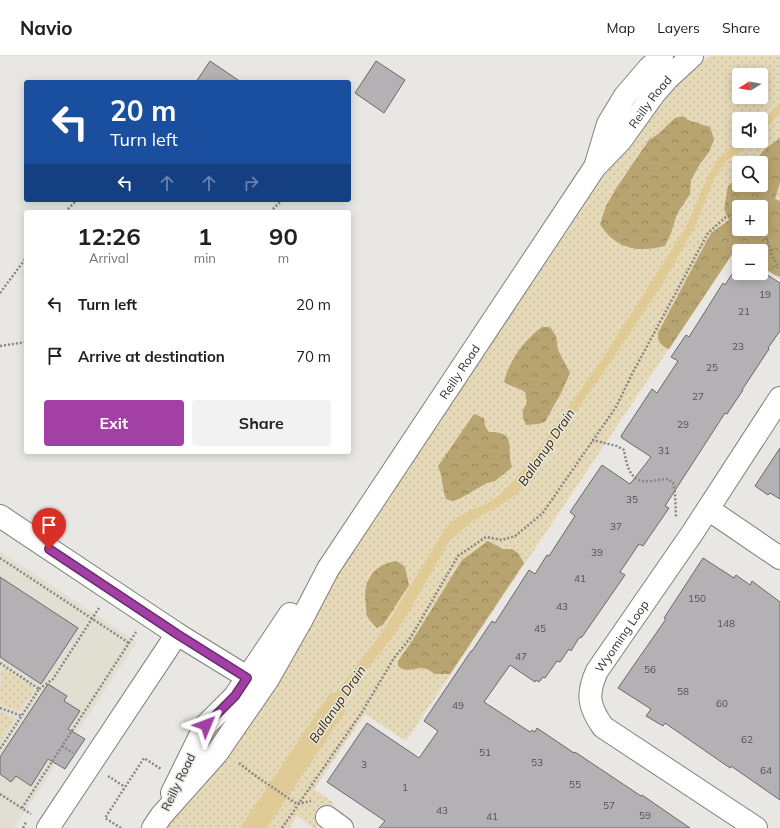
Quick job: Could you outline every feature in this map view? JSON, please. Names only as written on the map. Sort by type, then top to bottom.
[{"type":"street","name":"Reilly Road","points":[[595,167],[608,124],[625,96],[649,68],[662,56]]},
{"type":"street","name":"Reilly Road","points":[[157,822],[217,753],[268,679],[302,619],[324,576],[595,167],[621,140],[662,84],[692,56]]},
{"type":"street","name":"Wyoming Loop","points":[[756,828],[603,728],[594,713],[591,700],[591,685],[597,671],[708,509],[780,398]]},
{"type":"street","points":[[708,509],[780,558]]},
{"type":"street","points":[[0,516],[177,634],[247,678]]},
{"type":"street","name":"Reilly Road","points":[[157,822],[202,730],[235,696],[297,605],[324,576]]},
{"type":"street","points":[[48,828],[177,634]]},
{"type":"path","points":[[67,210],[75,202]]},
{"type":"path","points":[[272,210],[280,202]]},
{"type":"path","points":[[282,828],[362,712],[394,658],[411,637],[458,556],[486,537],[502,540],[515,536],[542,514],[616,407],[632,374],[708,233],[727,216],[732,215]]},
{"type":"path","points":[[765,236],[772,257],[780,267]]},
{"type":"path","points":[[0,293],[24,261]]},
{"type":"path","points":[[0,346],[24,342]]},
{"type":"path","points":[[592,440],[617,446],[624,450],[627,469],[632,475],[646,481],[668,479],[673,483],[676,519]]},
{"type":"path","points":[[0,558],[129,643]]},
{"type":"path","points":[[0,749],[39,689],[53,679],[110,590]]},
{"type":"path","points":[[22,808],[139,627]]},
{"type":"path","points":[[0,663],[39,689]]},
{"type":"path","points":[[0,708],[22,716]]},
{"type":"path","points":[[121,828],[105,818],[144,758],[163,770]]},
{"type":"path","points":[[239,763],[292,801],[298,804],[312,801]]},
{"type":"path","points":[[106,775],[125,787]]},
{"type":"path","points":[[0,794],[31,814],[23,828]]},
{"type":"shaded area","points":[[710,56],[780,56],[780,279],[768,271],[768,244],[732,244],[732,254],[406,741],[365,714],[314,789],[334,803],[316,828],[313,828],[297,816],[289,828],[166,828],[617,157],[660,97],[680,79]]},
{"type":"shaded area","points":[[0,551],[137,642],[14,828],[0,828]]},
{"type":"shaded area","points":[[6,669],[33,687],[33,692],[19,711],[0,704],[0,685],[2,682],[1,673],[2,670]]},
{"type":"shaded area","points":[[0,712],[12,717],[14,720],[0,742]]},
{"type":"green space","points":[[683,116],[688,120],[710,127],[714,139],[709,152],[691,180],[690,194],[677,214],[665,246],[637,249],[620,244],[606,232],[600,224],[606,206],[649,140],[658,134],[675,118]]},
{"type":"green space","points":[[780,138],[780,183],[775,199],[780,201],[780,277],[768,270],[768,244],[732,244],[732,254],[669,349],[666,348],[660,343],[658,333],[711,233],[729,220],[724,209],[728,186],[732,182],[732,192],[768,192],[768,156],[759,156],[765,149]]},
{"type":"green space","points":[[542,327],[550,327],[556,336],[558,350],[570,373],[545,422],[526,425],[523,414],[527,403],[525,392],[504,382],[513,359],[529,338]]},
{"type":"green space","points":[[474,414],[484,418],[485,426],[489,432],[504,435],[507,438],[512,467],[495,481],[487,483],[459,499],[452,501],[446,499],[438,466]]},
{"type":"green space","points":[[488,541],[503,549],[512,549],[518,553],[524,563],[450,674],[435,674],[427,669],[421,668],[408,670],[402,669],[398,666],[398,661],[462,560]]},
{"type":"green space","points":[[397,561],[405,567],[409,585],[383,625],[377,628],[370,621],[367,615],[365,598],[367,582],[375,570],[388,563]]},
{"type":"water","points":[[780,102],[780,114],[768,125],[768,115]]},
{"type":"water","name":"Ballanup Drain","points":[[732,147],[743,148],[727,160],[718,173],[696,224],[665,280],[601,376],[531,476],[518,493],[474,520],[450,540],[407,615],[391,639],[364,673],[360,683],[352,689],[345,700],[345,712],[267,828],[240,828],[331,692],[336,693],[383,631],[445,529],[455,519],[469,511],[485,505],[498,496],[516,478],[534,456],[603,358],[686,227],[709,174],[719,158]]},
{"type":"building","points":[[210,61],[238,80],[197,80]]},
{"type":"building","points":[[376,61],[405,80],[384,113],[355,93]]},
{"type":"building","points":[[732,274],[732,280],[768,280],[768,275],[780,283],[780,331],[743,390],[727,414],[725,413],[665,506],[669,508],[643,546],[639,544],[620,572],[625,575],[571,651],[569,649],[560,662],[557,661],[545,678],[543,677],[539,682],[536,680],[535,682],[510,665],[484,702],[530,732],[532,730],[535,732],[537,728],[641,796],[642,795],[690,828],[379,828],[385,821],[327,782],[367,723],[419,758],[438,731],[424,721],[492,621],[495,623],[529,570],[535,574],[547,555],[549,556],[575,516],[570,512],[602,465],[630,484],[651,457],[621,436],[652,389],[657,393],[678,361],[671,357],[686,335],[689,337],[723,283],[725,285]]},
{"type":"building","points":[[780,448],[780,499],[770,493],[768,495],[755,486]]},
{"type":"building","points":[[703,558],[734,578],[736,575],[750,585],[752,581],[780,602],[780,800],[731,766],[730,768],[665,723],[663,726],[646,716],[651,709],[618,688],[666,619],[664,618]]},
{"type":"building","points":[[0,577],[78,628],[41,684],[0,657]]},
{"type":"building","points":[[48,684],[67,696],[64,701],[80,711],[68,729],[85,739],[65,769],[48,759],[31,786],[16,776],[11,782],[0,774],[0,757]]},
{"type":"route","points":[[49,549],[177,634],[247,678],[235,696],[206,725]]}]
